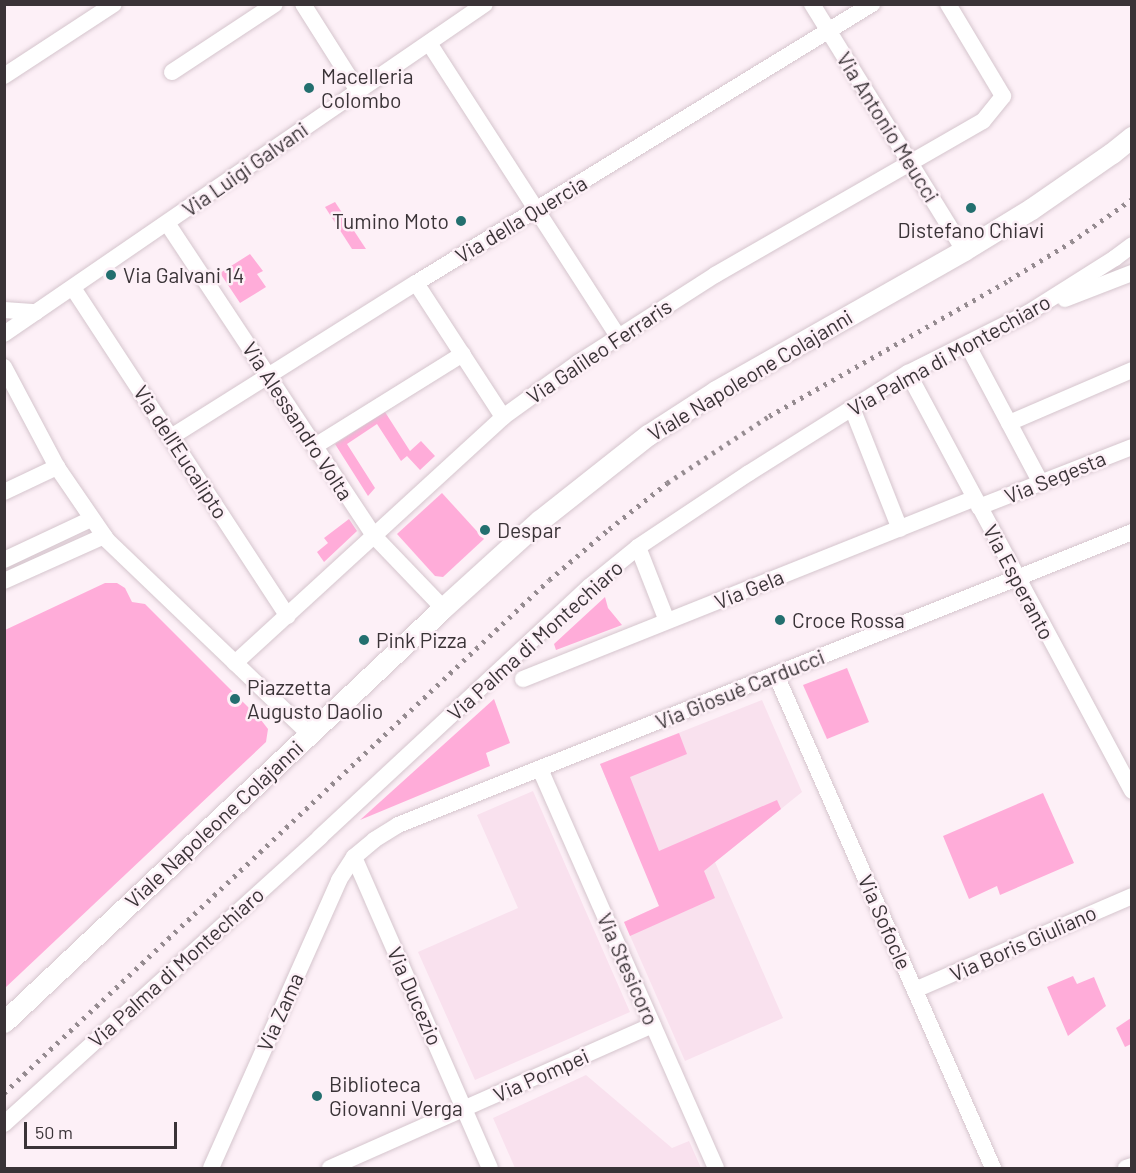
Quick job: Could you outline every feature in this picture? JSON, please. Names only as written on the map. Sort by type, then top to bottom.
[{"type":"street","points":[[4,76],[114,4]]},
{"type":"street","points":[[172,72],[275,4]]},
{"type":"street","points":[[303,4],[358,91]]},
{"type":"street","name":"Via Luigi Galvani","points":[[4,334],[485,4]]},
{"type":"street","name":"Via Antonio Meucci","points":[[812,4],[964,250]]},
{"type":"street","name":"Via della Quercia","points":[[171,437],[416,283],[872,4]]},
{"type":"street","name":"Via Galileo Ferraris","points":[[235,663],[375,537],[503,417],[618,336],[715,275],[983,121],[1003,96],[948,4]]},
{"type":"street","points":[[429,43],[618,336]]},
{"type":"street","name":"Viale Napoleone Colajanni","points":[[4,1022],[443,608],[539,521],[648,435],[725,385],[964,250],[1031,209],[1112,153],[1131,137]]},
{"type":"street","name":"Via Alessandro Volta","points":[[167,223],[375,537],[443,608]]},
{"type":"street","name":"Via Palma di Montechiaro","points":[[4,1124],[329,829],[589,587],[638,547],[908,373],[1028,314],[1115,258],[1131,245]]},
{"type":"street","points":[[1028,314],[1131,273]]},
{"type":"street","points":[[416,283],[503,417]]},
{"type":"street","name":"Via dell'Eucalipto","points":[[73,288],[288,616]]},
{"type":"street","points":[[4,310],[36,312]]},
{"type":"street","points":[[967,344],[1041,483]]},
{"type":"street","points":[[315,446],[463,354]]},
{"type":"street","points":[[4,366],[57,467],[104,536],[310,735]]},
{"type":"street","points":[[1009,423],[1131,370]]},
{"type":"street","name":"Via Esperanto","points":[[908,373],[1131,790]]},
{"type":"street","points":[[852,408],[900,529]]},
{"type":"street","name":"Via Segesta","points":[[977,503],[1041,483],[1131,447]]},
{"type":"street","points":[[4,492],[57,467]]},
{"type":"street","name":"Via Gela","points":[[523,679],[900,529],[977,503]]},
{"type":"street","points":[[4,560],[91,519]]},
{"type":"street","name":"Via Giosuè Carducci","points":[[354,857],[374,840],[398,825],[1131,532]]},
{"type":"street","points":[[4,581],[104,536]]},
{"type":"street","points":[[638,547],[667,621]]},
{"type":"street","name":"Via Sofocle","points":[[776,675],[993,1168]]},
{"type":"street","name":"Via Stesicoro","points":[[540,769],[716,1168]]},
{"type":"street","name":"Via Ducezio","points":[[354,857],[490,1168]]},
{"type":"street","name":"Via Zama","points":[[211,1168],[328,903],[354,857]]},
{"type":"street","name":"Via Boris Giuliano","points":[[915,990],[1131,896]]},
{"type":"street","name":"Via Pompei","points":[[330,1168],[653,1025]]},
{"type":"street","points":[[1126,1168],[1131,1166]]},
{"type":"shaded area","points":[[335,202],[366,249],[352,249],[325,207]]},
{"type":"shaded area","points":[[250,254],[263,271],[257,274],[266,287],[240,303],[220,273]]},
{"type":"shaded area","points":[[385,412],[410,451],[421,441],[435,456],[420,470],[407,456],[401,461],[377,424],[347,444],[375,488],[368,496],[335,444]]},
{"type":"shaded area","points":[[442,493],[484,539],[443,577],[435,576],[397,534]]},
{"type":"shaded area","points":[[349,519],[357,531],[324,562],[317,552],[328,543],[324,538]]},
{"type":"shaded area","points":[[105,583],[117,583],[125,588],[132,602],[145,604],[261,720],[268,729],[266,742],[5,988],[5,630]]},
{"type":"shaded area","points":[[605,597],[608,608],[622,625],[556,650],[554,644]]},
{"type":"shaded area","points":[[847,668],[869,722],[827,739],[803,685]]},
{"type":"shaded area","points":[[494,699],[510,743],[486,753],[490,766],[360,820]]},
{"type":"shaded area","points":[[762,700],[802,792],[715,862],[783,1018],[685,1061],[624,922],[660,906],[600,764]]},
{"type":"shaded area","points":[[679,733],[687,754],[630,777],[659,851],[777,800],[781,809],[704,871],[715,898],[630,936],[624,922],[659,906],[600,764]]},
{"type":"shaded area","points":[[533,791],[630,1012],[475,1080],[418,952],[518,908],[477,815]]},
{"type":"shaded area","points":[[1043,793],[1074,863],[1000,895],[997,886],[969,899],[943,836]]},
{"type":"shaded area","points":[[1073,976],[1077,984],[1094,977],[1106,1006],[1068,1036],[1047,987]]},
{"type":"shaded area","points":[[1131,1018],[1131,1044],[1125,1047],[1116,1028]]},
{"type":"shaded area","points":[[586,1075],[672,1148],[689,1141],[701,1168],[515,1168],[493,1118]]},
{"type":"railway","points":[[4,1093],[549,580],[667,483],[769,416],[1009,280],[1071,242],[1132,199]]},
{"type":"place","name":"Macelleria Colombo","points":[[309,88]]},
{"type":"place","name":"Distefano Chiavi","points":[[971,208]]},
{"type":"place","name":"Tumino Moto","points":[[461,221]]},
{"type":"place","name":"Via Galvani 14","points":[[111,275]]},
{"type":"place","name":"Despar","points":[[485,530]]},
{"type":"place","name":"Croce Rossa","points":[[780,620]]},
{"type":"place","name":"Pink Pizza","points":[[364,640]]},
{"type":"place","name":"Piazzetta Augusto Daolio","points":[[235,699]]},
{"type":"place","name":"Biblioteca Giovanni Verga","points":[[317,1096]]}]
